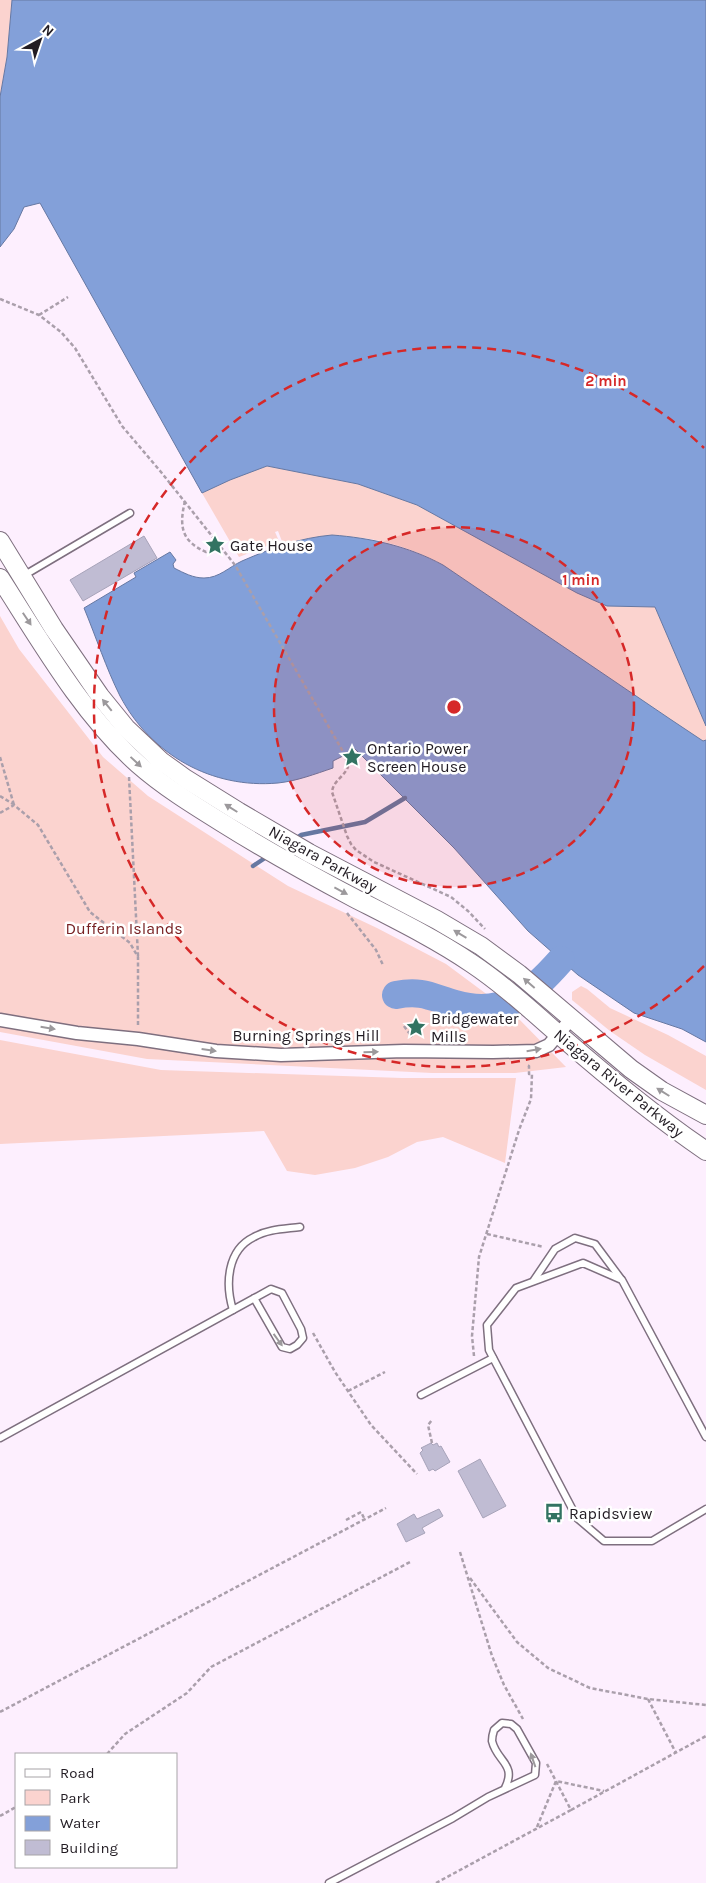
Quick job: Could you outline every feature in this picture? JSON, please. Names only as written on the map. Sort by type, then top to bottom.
[{"type":"main road","name":"Niagara Parkway","points":[[0,541],[96,690],[136,738],[161,761],[186,779],[309,853],[437,920],[501,960],[615,1057],[669,1095],[706,1115]]},
{"type":"main road","name":"Niagara Parkway","points":[[0,578],[80,698],[121,748],[137,763],[166,786],[262,847],[446,947],[488,975],[534,1013]]},
{"type":"main road","name":"Niagara River Parkway","points":[[534,1013],[634,1098],[706,1151]]},
{"type":"street","name":"Burning Springs Hill","points":[[0,1020],[76,1033],[138,1039],[216,1051],[281,1055],[404,1051],[525,1052],[543,1049],[559,1035],[571,1019]]},
{"type":"lane","points":[[22,576],[130,513]]},
{"type":"lane","points":[[232,1310],[228,1289],[229,1274],[239,1249],[245,1242],[255,1236],[300,1227]]},
{"type":"lane","points":[[534,1281],[555,1249],[575,1238],[595,1244],[622,1280],[706,1437]]},
{"type":"lane","points":[[622,1280],[583,1263],[516,1288],[487,1326],[489,1350],[577,1518],[604,1541],[652,1541],[706,1509]]},
{"type":"lane","points":[[0,1438],[232,1310],[254,1298],[271,1289],[282,1293],[301,1329],[303,1338],[297,1345],[290,1349],[282,1347],[254,1298]]},
{"type":"lane","points":[[421,1395],[493,1358]]},
{"type":"lane","points":[[329,1883],[505,1788],[535,1775],[536,1762],[518,1729],[511,1724],[502,1723],[494,1730],[492,1740],[509,1772],[510,1778],[505,1788]]},
{"type":"path","points":[[39,315],[68,297]]},
{"type":"path","points":[[0,299],[39,315],[61,332],[88,367],[115,416],[185,501],[234,565],[345,755],[348,767],[332,788],[337,810],[351,844],[356,850],[374,862],[451,897],[468,911],[488,932]]},
{"type":"path","points":[[185,501],[180,519],[184,532],[194,547],[206,552],[220,546]]},
{"type":"path","points":[[0,757],[14,805]]},
{"type":"path","points":[[128,771],[138,957],[138,1039]]},
{"type":"path","points":[[0,796],[14,805],[38,826],[90,912],[130,943],[138,957]]},
{"type":"path","points":[[0,813],[14,805]]},
{"type":"path","points":[[354,921],[376,950],[384,965]]},
{"type":"path","points":[[474,1356],[472,1336],[479,1257],[519,1130],[531,1099],[532,1074],[529,1074],[529,1066]]},
{"type":"path","points":[[487,1234],[555,1249]]},
{"type":"path","points":[[313,1331],[348,1391],[371,1425],[417,1474]]},
{"type":"path","points":[[348,1391],[385,1372]]},
{"type":"path","points":[[432,1420],[428,1426],[432,1443]]},
{"type":"path","points":[[0,1712],[386,1508]]},
{"type":"path","points":[[346,1520],[361,1512],[364,1518]]},
{"type":"path","points":[[460,1552],[492,1656],[504,1685],[523,1720]]},
{"type":"path","points":[[107,1753],[125,1734],[187,1693],[211,1667],[412,1560]]},
{"type":"path","points":[[467,1575],[517,1642],[548,1668],[590,1688],[648,1699],[706,1705]]},
{"type":"path","points":[[648,1699],[676,1753]]},
{"type":"path","points":[[436,1883],[706,1736]]},
{"type":"path","points":[[546,1763],[571,1810]]},
{"type":"path","points":[[556,1781],[605,1791]]},
{"type":"path","points":[[537,1828],[556,1781]]},
{"type":"path","points":[[0,1816],[15,1808]]},
{"type":"green space","points":[[0,0],[12,0],[7,57],[0,97]]},
{"type":"green space","points":[[267,466],[358,484],[417,505],[577,593],[607,606],[655,607],[706,726],[706,740],[703,741],[449,569],[430,558],[410,550],[390,543],[347,537],[304,539],[283,544],[278,531],[275,532],[279,541],[239,557],[202,493]]},
{"type":"green space","name":"Dufferin Islands","points":[[0,616],[19,649],[103,757],[148,796],[288,886],[377,928],[446,964],[516,1016],[566,1067],[515,1073],[432,1073],[147,1059],[0,1032]]},
{"type":"green space","points":[[581,986],[610,1008],[668,1035],[706,1056],[706,1090],[645,1055],[610,1031],[572,1000],[572,992]]},
{"type":"green space","points":[[0,1040],[161,1070],[402,1078],[516,1078],[505,1163],[443,1137],[417,1142],[388,1157],[355,1168],[315,1175],[287,1171],[264,1131],[0,1144]]},
{"type":"water","points":[[12,0],[706,0],[706,726],[655,607],[607,606],[577,593],[417,505],[358,484],[267,466],[202,493],[40,203],[24,207],[14,229],[0,247],[0,97],[7,57]]},
{"type":"water","points":[[332,535],[361,538],[389,544],[430,558],[443,565],[703,741],[706,740],[706,1042],[682,1029],[634,1013],[578,975],[528,931],[454,848],[354,748],[333,761],[333,768],[299,779],[278,783],[230,780],[207,774],[186,764],[166,751],[148,735],[133,717],[115,685],[84,608],[136,577],[134,573],[170,552],[176,560],[173,564],[174,568],[192,576],[209,578],[242,561],[275,548],[308,538]]},
{"type":"building","points":[[144,536],[157,558],[83,601],[70,580]]},
{"type":"building","points":[[431,1443],[433,1445],[437,1443],[439,1447],[441,1446],[450,1462],[435,1471],[433,1469],[429,1471],[420,1453],[423,1450],[421,1448]]},
{"type":"building","points":[[480,1459],[506,1506],[483,1518],[458,1471]]},
{"type":"building","points":[[439,1509],[443,1516],[422,1528],[425,1533],[406,1542],[397,1524],[414,1514],[417,1519]]},
{"type":"waterway","points":[[294,840],[301,835],[365,822],[405,798]]},
{"type":"waterway","points":[[253,866],[268,856]]},
{"type":"waterway","points":[[396,995],[413,993],[472,1008],[488,1008],[502,1005],[527,993],[561,960]]},
{"type":"place","name":"Gate House","points":[[215,545]]},
{"type":"place","name":"Ontario Power Screen House","points":[[352,757]]},
{"type":"place","name":"Bridgewater Mills","points":[[416,1027]]},
{"type":"place","name":"Rapidsview","points":[[554,1513]]}]
